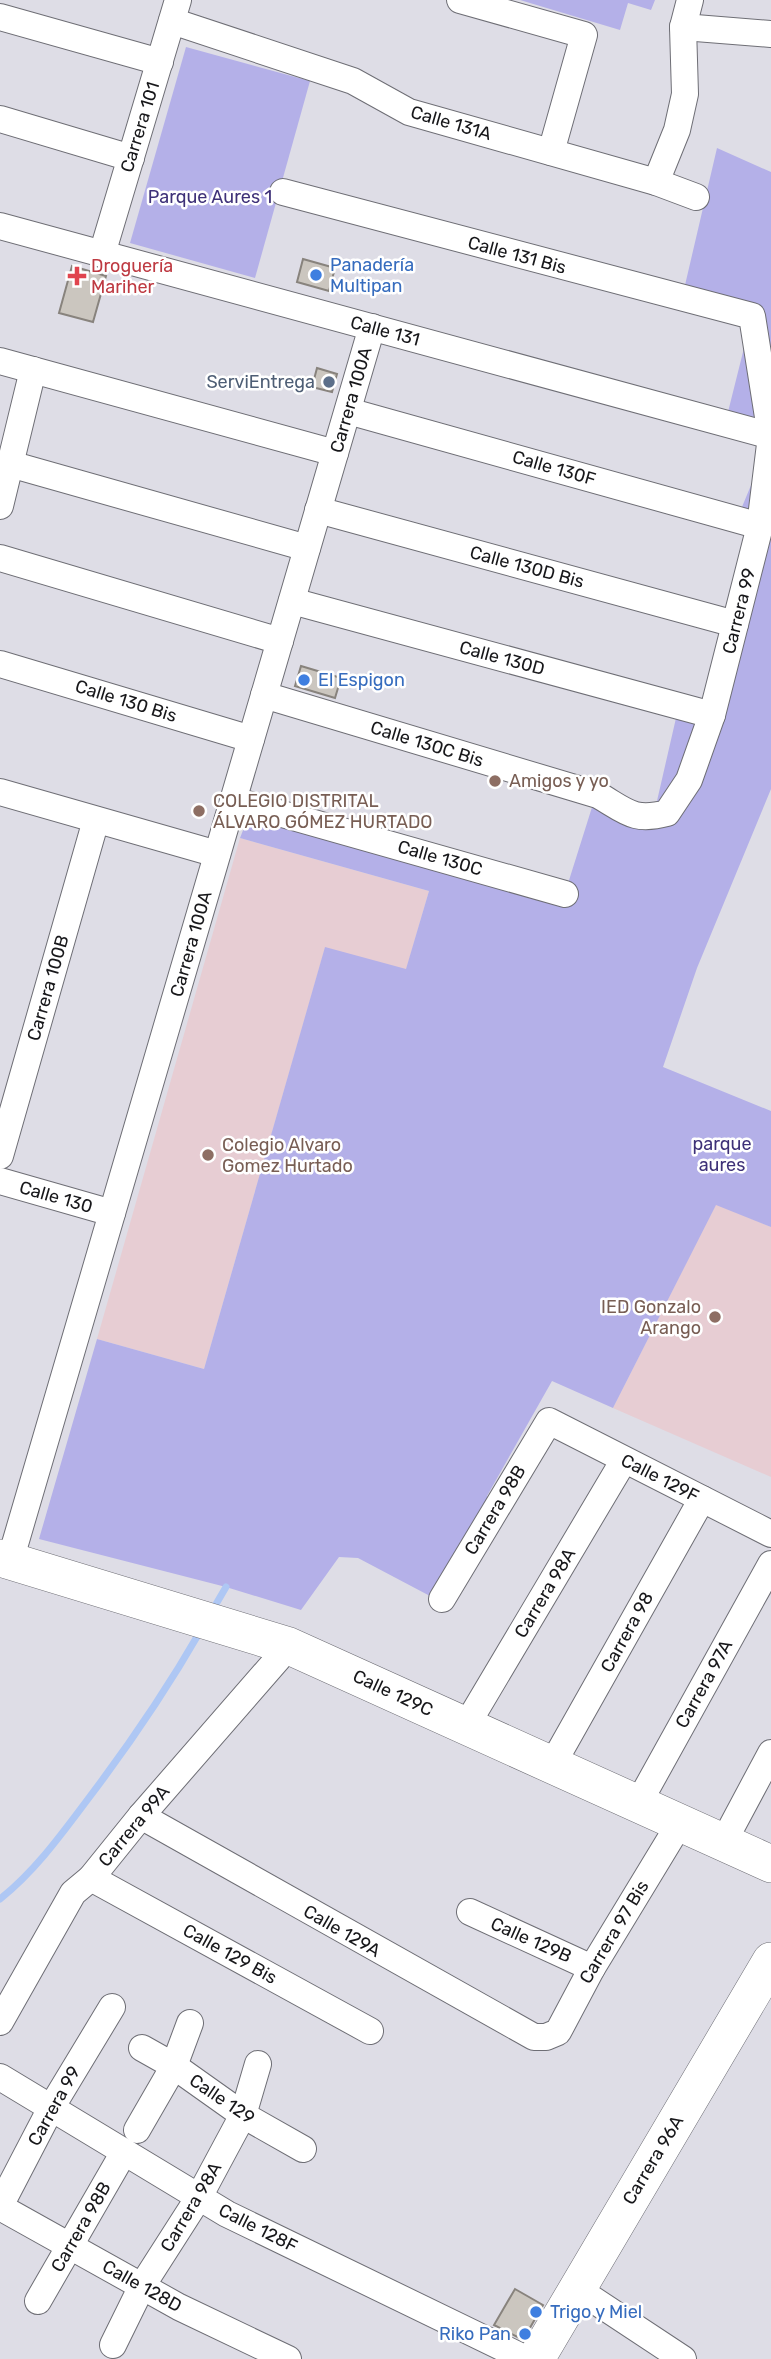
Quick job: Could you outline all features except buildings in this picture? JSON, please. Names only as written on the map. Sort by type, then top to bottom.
[{"type":"street","points":[[460,0],[584,35],[551,152]]},
{"type":"street","points":[[656,182],[677,130],[685,94],[683,27],[690,0]]},
{"type":"street","name":"Carrera 101","points":[[102,254],[175,10]]},
{"type":"street","name":"Calle 131A","points":[[175,10],[353,81],[409,113],[656,182],[696,197]]},
{"type":"street","points":[[0,17],[160,62]]},
{"type":"street","points":[[683,27],[771,34]]},
{"type":"street","points":[[0,119],[131,158]]},
{"type":"street","name":"Calle 131 Bis","points":[[283,192],[752,316]]},
{"type":"street","name":"Calle 131","points":[[0,226],[771,436]]},
{"type":"street","name":"Carrera 99","points":[[667,813],[689,780],[712,715],[760,526],[771,436],[752,316]]},
{"type":"street","name":"Carrera 100A","points":[[5,1559],[112,1213],[372,327]]},
{"type":"street","points":[[0,361],[335,453]]},
{"type":"street","points":[[0,506],[33,370]]},
{"type":"street","name":"Calle 130F","points":[[348,411],[760,526]]},
{"type":"street","points":[[10,464],[307,548]]},
{"type":"street","name":"Calle 130D Bis","points":[[318,510],[735,624]]},
{"type":"street","points":[[0,558],[280,641]]},
{"type":"street","name":"Calle 130D","points":[[292,601],[712,715]]},
{"type":"street","name":"Calle 130 Bis","points":[[0,664],[251,738]]},
{"type":"street","name":"Calle 130C Bis","points":[[264,695],[598,795],[636,817],[648,818],[667,813]]},
{"type":"street","name":"Calle 130C","points":[[233,800],[565,894]]},
{"type":"street","points":[[2,801],[96,820],[217,854]]},
{"type":"street","name":"Carrera 100B","points":[[0,1156],[96,820]]},
{"type":"street","name":"Calle 130","points":[[0,1181],[112,1213]]},
{"type":"street","name":"Calle 129F","points":[[549,1421],[771,1534]]},
{"type":"street","name":"Carrera 98B","points":[[442,1599],[549,1421]]},
{"type":"street","name":"Carrera 98A","points":[[466,1726],[624,1460]]},
{"type":"street","name":"Carrera 98","points":[[552,1765],[702,1499]]},
{"type":"street","name":"Calle 129C","points":[[5,1559],[289,1646],[771,1864]]},
{"type":"street","name":"Carrera 97A","points":[[638,1804],[771,1564]]},
{"type":"street","name":"Carrera 99A","points":[[0,2022],[73,1893],[91,1878],[141,1816],[289,1646]]},
{"type":"street","points":[[723,1843],[771,1753]]},
{"type":"street","name":"Calle 129A","points":[[141,1816],[518,2030],[534,2037],[546,2037]]},
{"type":"street","name":"Carrera 97 Bis","points":[[546,2037],[558,2032],[592,1968],[680,1823]]},
{"type":"street","name":"Calle 129 Bis","points":[[91,1878],[370,2031]]},
{"type":"street","name":"Calle 129B","points":[[470,1912],[592,1968]]},
{"type":"street","name":"Carrera 96A","points":[[536,2359],[771,1961]]},
{"type":"street","name":"Carrera 99","points":[[0,2207],[51,2108],[112,2007]]},
{"type":"street","name":"Carrera 98B","points":[[38,2301],[174,2066],[190,2023]]},
{"type":"street","name":"Calle 129","points":[[142,2048],[174,2066],[243,2115],[303,2149]]},
{"type":"street","name":"Carrera 98A","points":[[113,2345],[142,2286],[199,2197],[243,2115],[258,2064]]},
{"type":"street","name":"Calle 128F","points":[[0,2077],[51,2108],[131,2141],[199,2197],[226,2214],[526,2359]]},
{"type":"street","name":"Calle 128D","points":[[0,2207],[179,2307],[288,2359]]},
{"type":"street","points":[[577,2289],[683,2359]]},
{"type":"shaded area","name":"Colegio Alvaro Gomez Hurtado","points":[[240,838],[429,891],[406,970],[325,948],[204,1369],[97,1339]]},
{"type":"shaded area","name":"IED Gonzalo Arango","points":[[716,1204],[771,1227],[771,1477],[613,1408]]},
{"type":"green space","points":[[520,0],[655,0],[651,10],[628,3],[620,30]]},
{"type":"green space","name":"Parque Aures 1","points":[[186,47],[310,81],[255,278],[130,243]]},
{"type":"green space","points":[[717,148],[771,172],[771,437],[725,424],[752,316],[682,298]]},
{"type":"green space","name":"parque aures","points":[[771,437],[771,789],[697,968],[663,1067],[771,1111],[771,1227],[716,1205],[613,1408],[552,1381],[430,1596],[358,1558],[339,1557],[301,1610],[226,1587],[39,1539],[97,1339],[204,1369],[325,947],[406,969],[429,891],[240,838],[253,805],[565,893],[599,785],[654,814],[679,705],[711,714],[760,527],[737,519]]},
{"type":"waterway","points":[[212,1611],[226,1587]]},
{"type":"waterway","points":[[0,1899],[25,1877],[68,1826],[133,1737],[201,1630]]},
{"type":"place","name":"Panadería Multipan","points":[[316,275]]},
{"type":"place","name":"Droguería Mariher","points":[[77,276]]},
{"type":"place","name":"ServiEntrega","points":[[329,382]]},
{"type":"place","name":"El Espigon","points":[[304,680]]},
{"type":"place","name":"Amigos y yo","points":[[495,781]]},
{"type":"place","name":"COLEGIO DISTRITAL ÁLVARO GÓMEZ HURTADO","points":[[199,811]]},
{"type":"place","name":"Colegio Alvaro Gomez Hurtado","points":[[208,1155]]},
{"type":"place","name":"IED Gonzalo Arango","points":[[715,1317]]},
{"type":"place","name":"Trigo y Miel","points":[[536,2312]]},
{"type":"place","name":"Riko Pan","points":[[525,2334]]}]
